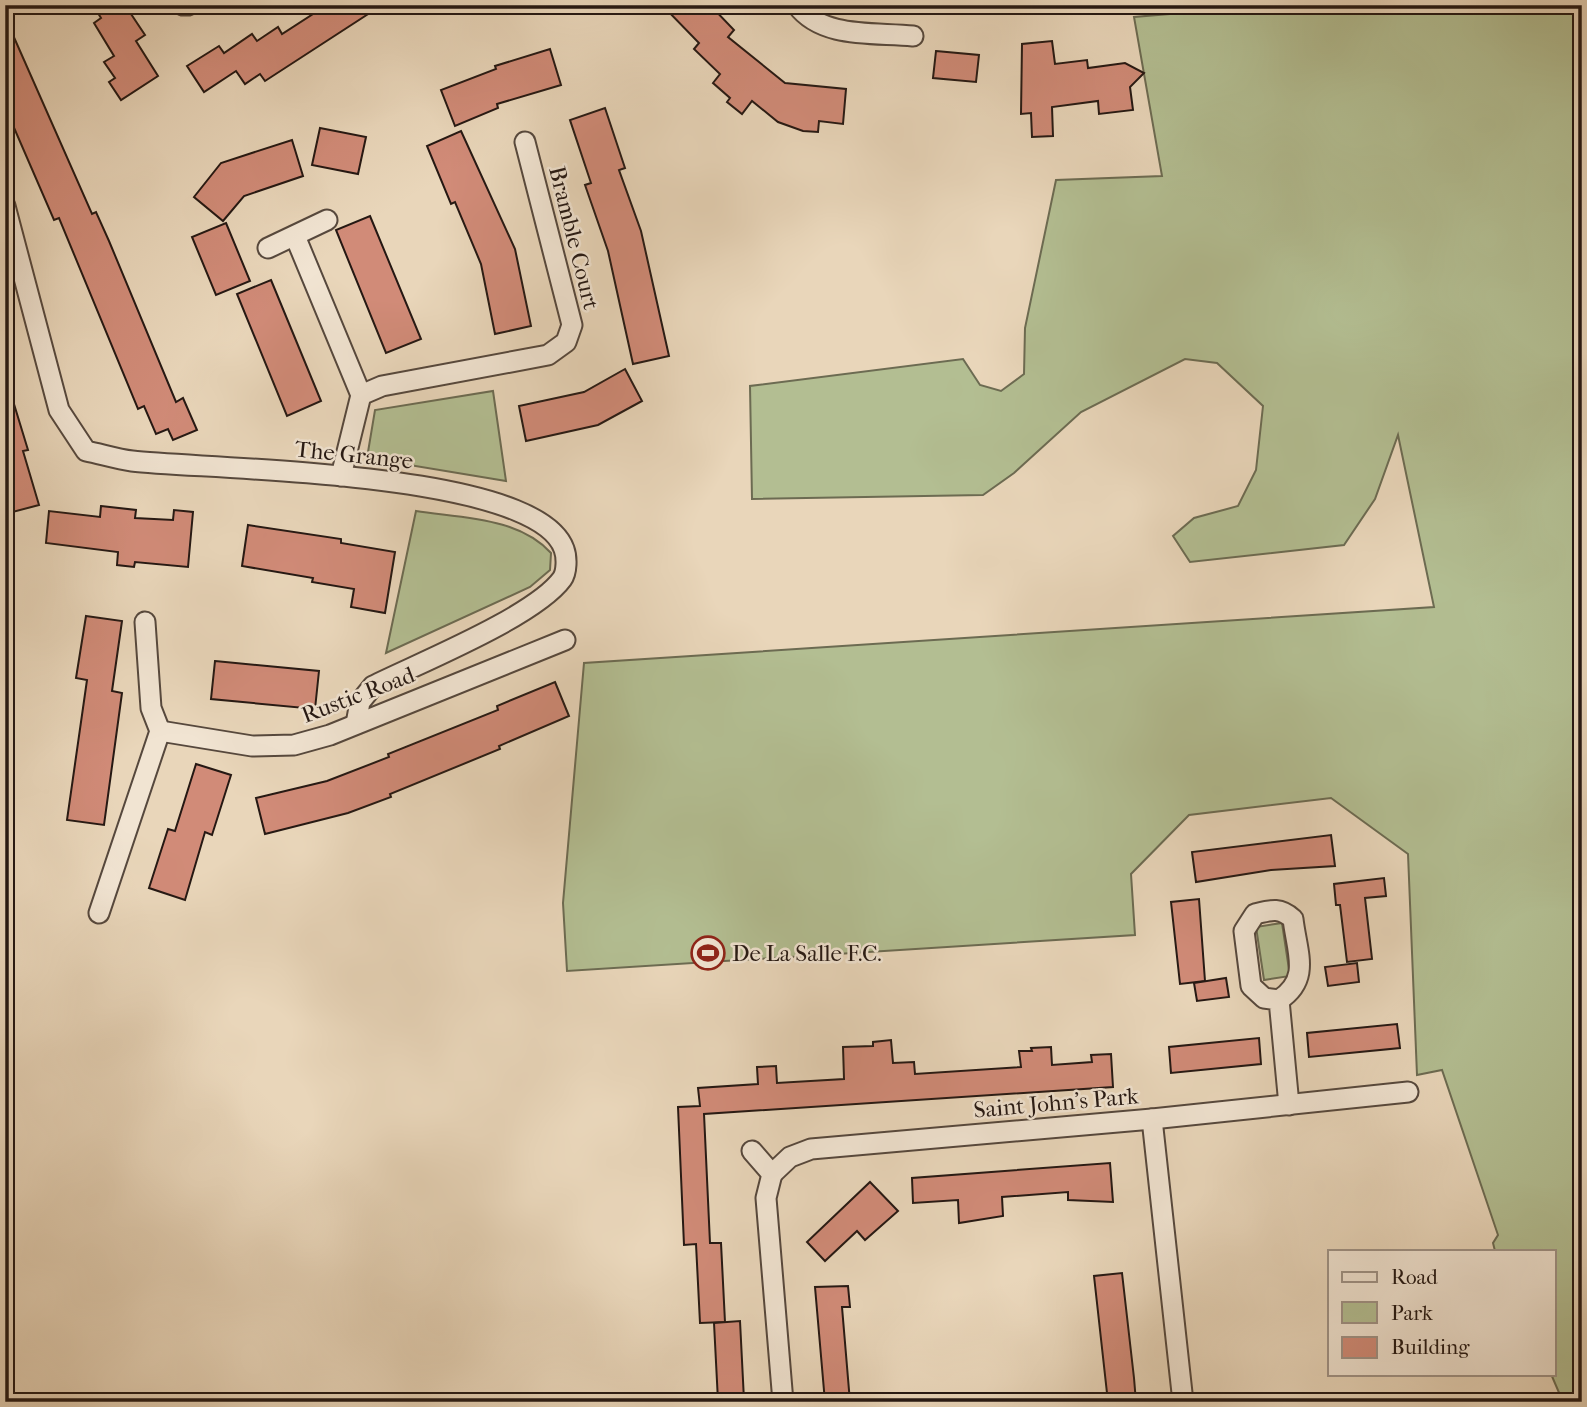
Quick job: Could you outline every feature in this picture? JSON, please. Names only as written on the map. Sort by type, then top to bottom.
[{"type":"street","points":[[797,5],[806,17],[821,25],[913,36]]},
{"type":"street","name":"Bramble Court","points":[[361,395],[382,386],[548,355],[566,342],[572,325],[525,142]]},
{"type":"street","name":"The Grange","points":[[5,206],[59,410],[86,451],[131,460],[341,476],[439,489],[506,506],[550,528],[561,540],[567,556],[564,577],[538,603],[373,686],[360,702],[356,724]]},
{"type":"street","points":[[268,248],[327,220]]},
{"type":"street","points":[[295,236],[361,395],[341,476]]},
{"type":"street","points":[[99,913],[160,731],[151,708],[145,622]]},
{"type":"street","name":"Rustic Road","points":[[160,731],[252,746],[294,746],[565,640]]},
{"type":"street","points":[[1279,1000],[1289,1105]]},
{"type":"street","points":[[1152,1119],[1408,1092]]},
{"type":"street","name":"Saint John's Park","points":[[772,1174],[790,1157],[811,1149],[1152,1119],[1183,1402]]},
{"type":"street","points":[[752,1151],[772,1174],[766,1198],[783,1402]]},
{"type":"green space","points":[[1279,5],[1582,5],[1582,1402],[1563,1402],[1552,1376],[1556,1376],[1556,1250],[1495,1250],[1493,1243],[1498,1235],[1442,1070],[1417,1075],[1408,854],[1331,798],[1189,815],[1131,874],[1135,935],[567,971],[563,903],[584,663],[1434,607],[1398,435],[1375,499],[1344,545],[1190,562],[1173,536],[1194,518],[1238,506],[1256,470],[1263,406],[1217,363],[1185,359],[1081,412],[1014,473],[983,495],[752,499],[750,386],[963,359],[980,385],[1001,391],[1024,374],[1025,328],[1056,180],[1162,176],[1134,17]]},
{"type":"green space","points":[[493,391],[506,481],[367,458],[375,410]]},
{"type":"green space","points":[[416,511],[488,521],[522,532],[551,553],[550,570],[530,587],[386,653]]},
{"type":"green space","points":[[1282,923],[1290,976],[1264,980],[1256,927]]},
{"type":"building","points":[[93,5],[125,5],[145,35],[136,41],[158,76],[121,100],[109,82],[115,78],[104,62],[114,56],[94,23],[101,18]]},
{"type":"building","points":[[327,5],[382,5],[265,81],[260,74],[245,84],[236,71],[204,92],[187,66],[219,46],[224,53],[252,34],[257,41],[278,27],[282,34]]},
{"type":"building","points":[[662,5],[710,5],[734,30],[728,37],[785,83],[846,89],[843,124],[819,121],[818,132],[803,131],[778,122],[752,101],[742,114],[727,102],[730,98],[713,83],[720,74],[694,49],[699,43]]},
{"type":"building","points":[[5,17],[92,214],[96,212],[109,241],[176,402],[183,398],[197,430],[173,440],[168,429],[156,434],[144,406],[138,409],[59,218],[54,220],[5,107]]},
{"type":"building","points":[[1052,41],[1055,64],[1087,60],[1088,68],[1125,63],[1144,73],[1130,87],[1133,110],[1099,114],[1098,101],[1052,107],[1053,136],[1032,137],[1031,113],[1021,114],[1022,44]]},
{"type":"building","points":[[550,49],[561,85],[497,104],[498,108],[455,126],[441,90],[496,69],[495,66]]},
{"type":"building","points":[[936,51],[979,55],[976,82],[933,78]]},
{"type":"building","points":[[605,108],[625,168],[619,170],[641,231],[669,356],[633,364],[608,251],[585,185],[591,183],[570,120]]},
{"type":"building","points":[[320,128],[366,137],[358,174],[312,165]]},
{"type":"building","points":[[461,131],[515,249],[531,326],[495,334],[481,264],[455,202],[451,204],[427,146]]},
{"type":"building","points":[[292,140],[303,176],[244,196],[223,221],[194,197],[221,163]]},
{"type":"building","points":[[370,216],[421,339],[386,353],[336,230]]},
{"type":"building","points":[[226,223],[250,281],[216,295],[192,237]]},
{"type":"building","points":[[271,280],[321,401],[287,416],[237,294]]},
{"type":"building","points":[[625,369],[642,401],[598,425],[526,441],[519,406],[584,392]]},
{"type":"building","points":[[5,391],[10,391],[28,450],[23,451],[39,505],[5,514]]},
{"type":"building","points":[[101,506],[136,510],[135,518],[173,520],[174,510],[193,512],[188,567],[135,562],[134,567],[117,565],[118,552],[46,543],[49,511],[100,517]]},
{"type":"building","points":[[248,525],[341,539],[341,543],[395,552],[385,613],[351,607],[354,589],[312,582],[313,578],[242,566]]},
{"type":"building","points":[[86,616],[122,621],[112,691],[122,693],[104,825],[67,820],[87,680],[76,678]]},
{"type":"building","points":[[215,661],[319,671],[315,709],[211,699]]},
{"type":"building","points":[[555,682],[569,716],[499,746],[500,749],[390,794],[391,797],[348,813],[265,834],[256,798],[327,781],[389,757],[388,754],[498,710],[497,706]]},
{"type":"building","points":[[196,764],[231,775],[212,835],[205,832],[185,900],[149,888],[168,829],[175,831]]},
{"type":"building","points":[[1331,835],[1335,866],[1271,870],[1196,882],[1192,852]]},
{"type":"building","points":[[1384,878],[1386,896],[1365,898],[1372,959],[1347,962],[1340,905],[1336,905],[1334,884]]},
{"type":"building","points":[[1199,899],[1205,981],[1180,984],[1171,902]]},
{"type":"building","points":[[1357,963],[1359,982],[1328,986],[1325,967]]},
{"type":"building","points":[[1226,978],[1229,997],[1197,1001],[1194,983]]},
{"type":"building","points":[[1397,1024],[1400,1048],[1309,1057],[1307,1033]]},
{"type":"building","points":[[1259,1038],[1261,1064],[1171,1073],[1169,1047]]},
{"type":"building","points":[[891,1040],[893,1063],[914,1062],[915,1074],[1021,1067],[1019,1051],[1032,1051],[1031,1048],[1051,1047],[1052,1065],[1092,1062],[1091,1055],[1111,1054],[1113,1087],[704,1114],[710,1243],[721,1243],[725,1322],[700,1323],[696,1244],[684,1245],[678,1107],[700,1106],[698,1088],[758,1084],[757,1067],[776,1066],[777,1083],[844,1079],[843,1047],[873,1046],[873,1042]]},
{"type":"building","points":[[1110,1163],[1113,1202],[1068,1200],[1068,1192],[1002,1197],[1003,1216],[959,1223],[958,1200],[913,1203],[912,1178]]},
{"type":"building","points":[[870,1182],[898,1211],[865,1240],[857,1231],[825,1261],[807,1242]]},
{"type":"building","points":[[1122,1273],[1136,1402],[1108,1402],[1094,1276]]},
{"type":"building","points":[[848,1286],[850,1307],[842,1307],[850,1402],[825,1402],[815,1287]]},
{"type":"building","points":[[740,1321],[744,1400],[718,1401],[714,1323]]},
{"type":"place","name":"De La Salle F.C.","points":[[708,953]]}]
